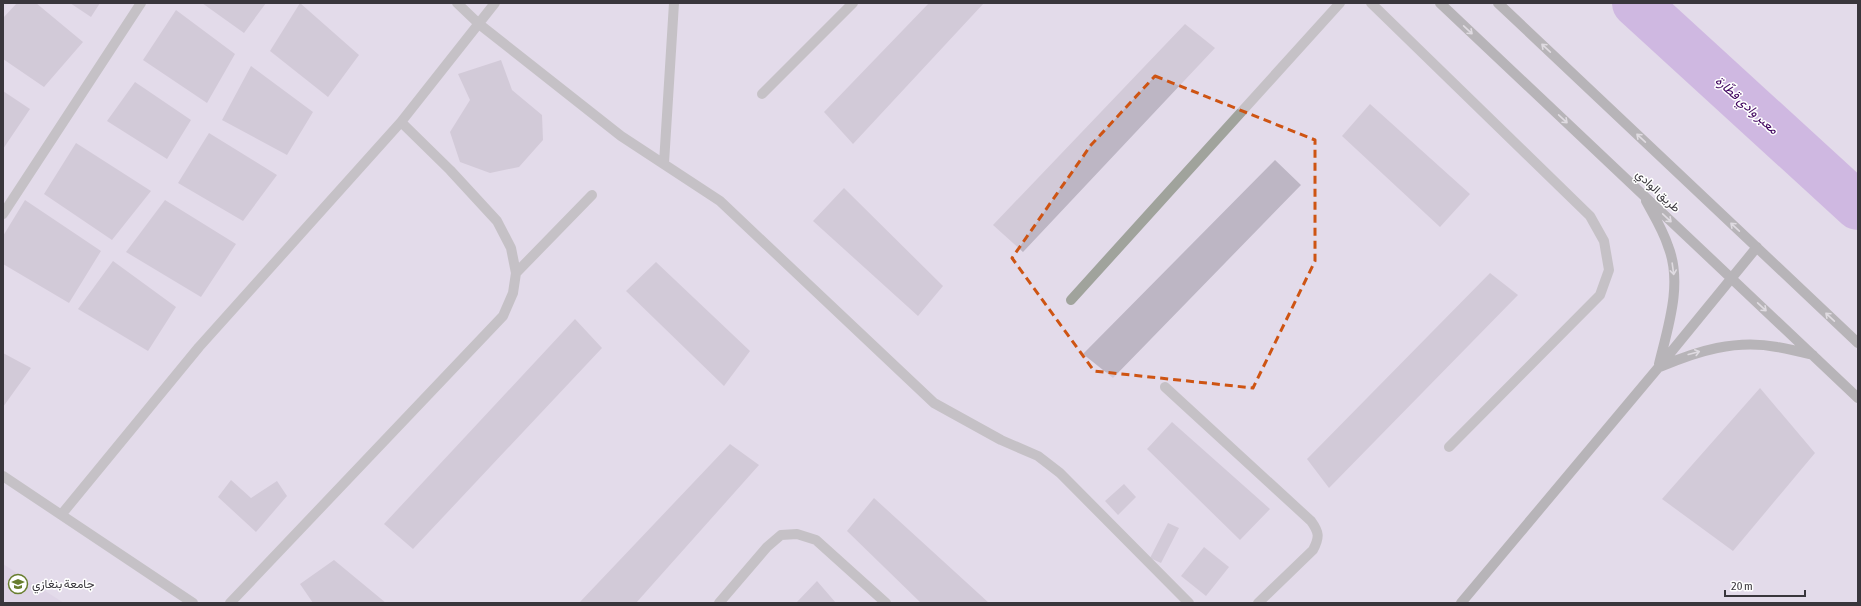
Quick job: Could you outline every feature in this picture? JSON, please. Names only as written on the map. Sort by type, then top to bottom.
[{"type":"main road","name":"طريق الوادي","points":[[1440,3],[1858,398]]},
{"type":"main road","points":[[1498,3],[1858,343]]},
{"type":"main road","points":[[1643,194],[1669,247],[1674,273],[1673,303],[1658,368]]},
{"type":"main road","points":[[1461,603],[1658,368],[1757,247]]},
{"type":"main road","points":[[1658,368],[1687,355],[1716,347],[1746,345],[1776,346],[1813,355]]},
{"type":"street","points":[[3,214],[141,3]]},
{"type":"street","points":[[457,3],[479,24],[622,136],[720,201],[934,403],[1001,440],[1038,456],[1060,473],[1189,603]]},
{"type":"street","points":[[61,515],[199,346],[400,122],[495,3]]},
{"type":"street","points":[[664,163],[674,3]]},
{"type":"street","points":[[762,94],[853,3]]},
{"type":"street","points":[[1071,300],[1340,3]]},
{"type":"street","points":[[1371,3],[1590,216],[1604,241],[1609,270],[1600,295],[1449,447]]},
{"type":"street","points":[[230,603],[503,316],[513,293],[516,272],[511,248],[497,221],[450,170],[400,122]]},
{"type":"street","points":[[516,272],[592,195]]},
{"type":"street","points":[[1165,387],[1311,521],[1318,530],[1319,539],[1313,550],[1258,603]]},
{"type":"street","points":[[3,476],[193,603]]},
{"type":"street","points":[[719,603],[767,546],[781,535],[797,534],[816,540],[886,603]]},
{"type":"highlighted area","points":[[1155,76],[1315,140],[1315,261],[1253,388],[1094,371],[1012,258],[1091,145]]},
{"type":"shaded area","name":"جامعة بنغازي","points":[[3,564],[64,603],[3,603]]},
{"type":"building","points":[[17,3],[36,3],[83,42],[44,87],[3,59],[3,18]]},
{"type":"building","points":[[70,3],[100,3],[91,17]]},
{"type":"building","points":[[202,3],[266,3],[244,33]]},
{"type":"building","points":[[300,3],[359,55],[328,97],[270,51]]},
{"type":"building","points":[[929,3],[984,3],[853,144],[824,112]]},
{"type":"building","points":[[176,10],[235,54],[207,103],[143,60]]},
{"type":"building","points":[[1185,24],[1215,48],[1023,252],[993,225]]},
{"type":"building","points":[[501,60],[512,90],[542,115],[543,140],[519,167],[490,173],[460,162],[450,132],[470,100],[458,74]]},
{"type":"building","points":[[251,66],[313,112],[287,155],[222,120]]},
{"type":"building","points":[[135,82],[191,120],[167,159],[107,121]]},
{"type":"building","points":[[3,91],[30,109],[3,149]]},
{"type":"building","points":[[1370,104],[1470,194],[1440,227],[1342,136]]},
{"type":"building","points":[[209,133],[277,175],[243,221],[178,183]]},
{"type":"building","points":[[76,143],[151,191],[112,240],[44,194]]},
{"type":"building","points":[[1275,160],[1301,185],[1113,378],[1083,354]]},
{"type":"building","points":[[844,188],[943,286],[918,316],[813,221]]},
{"type":"building","points":[[25,200],[101,251],[69,303],[3,264],[3,236]]},
{"type":"building","points":[[165,200],[236,244],[201,297],[126,252]]},
{"type":"building","points":[[113,261],[176,307],[148,351],[78,309]]},
{"type":"building","points":[[656,262],[750,351],[724,386],[626,291]]},
{"type":"building","points":[[1490,273],[1518,295],[1329,488],[1307,459]]},
{"type":"building","points":[[575,319],[602,348],[413,549],[384,524]]},
{"type":"building","points":[[3,353],[31,368],[3,407]]},
{"type":"building","points":[[1760,388],[1815,453],[1733,551],[1662,499]]},
{"type":"building","points":[[1172,422],[1270,509],[1240,540],[1147,449]]},
{"type":"building","points":[[730,444],[759,465],[636,603],[579,603]]},
{"type":"building","points":[[231,480],[251,498],[277,481],[287,496],[256,532],[218,497]]},
{"type":"building","points":[[1124,484],[1136,497],[1118,515],[1105,501]]},
{"type":"building","points":[[874,498],[989,603],[921,603],[847,531]]},
{"type":"building","points":[[1168,523],[1179,528],[1161,563],[1150,558]]},
{"type":"building","points":[[1204,547],[1229,567],[1206,596],[1181,576]]},
{"type":"building","points":[[334,560],[386,603],[313,603],[300,584]]},
{"type":"building","points":[[817,581],[836,603],[796,603]]},
{"type":"waterway","name":"معبر وادي قطّارة","points":[[1636,3],[1858,206]]},
{"type":"place","name":"جامعة بنغازي","points":[[18,584]]}]
